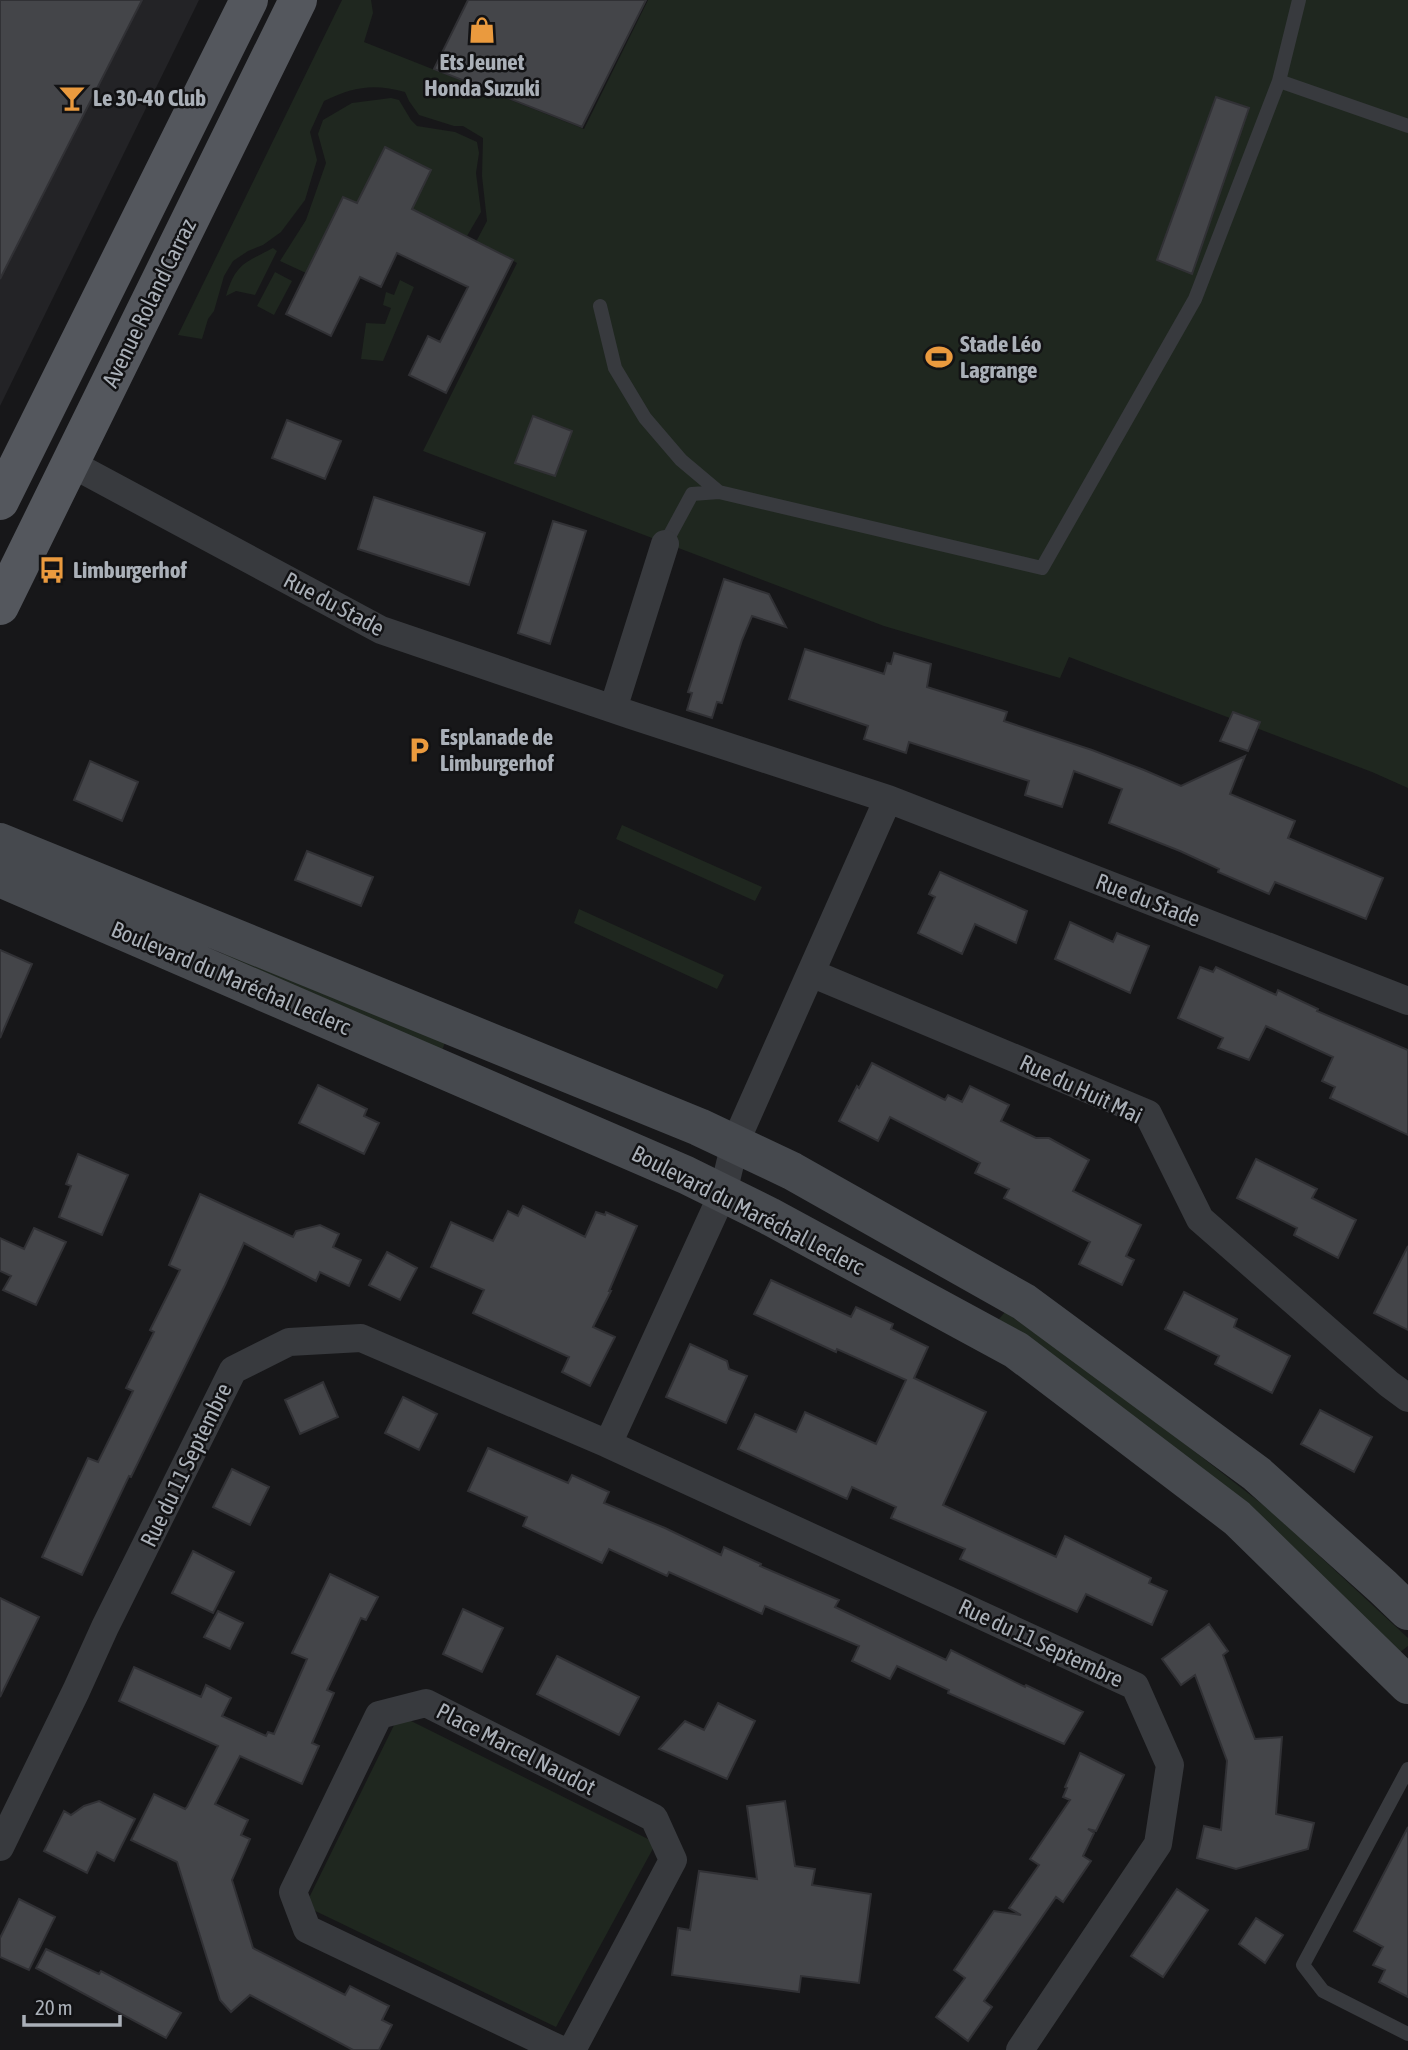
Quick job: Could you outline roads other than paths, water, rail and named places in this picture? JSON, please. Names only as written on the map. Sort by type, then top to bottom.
[{"type":"main road","name":"Avenue Roland Carraz","points":[[0,501],[249,0]]},
{"type":"main road","name":"Avenue Roland Carraz","points":[[0,606],[298,0]]},
{"type":"main road","name":"Boulevard du Maréchal Leclerc","points":[[3,849],[699,1126],[804,1178],[1024,1302],[1257,1474],[1408,1611]]},
{"type":"main road","name":"Boulevard du Maréchal Leclerc","points":[[3,849],[723,1193],[1016,1350],[1237,1518],[1408,1685]]},
{"type":"street","name":"Rue du Stade","points":[[70,463],[381,630],[888,799],[1408,1001]]},
{"type":"street","points":[[613,709],[665,544]]},
{"type":"street","points":[[608,1444],[723,1193],[735,1143],[888,799]]},
{"type":"street","name":"Rue du Huit Mai","points":[[811,973],[1148,1114],[1200,1219],[1408,1398]]},
{"type":"street","name":"Rue du 11 Septembre","points":[[0,1847],[233,1370],[289,1342],[360,1338],[608,1444],[1135,1686],[1170,1765],[1158,1844],[1020,2050]]},
{"type":"street","name":"Place Marcel Naudot","points":[[561,2050],[307,1928],[293,1892],[380,1715],[425,1703],[654,1818],[673,1860],[572,2050]]},
{"type":"lane","points":[[665,544],[692,494],[719,492],[1042,568],[1195,299],[1279,81],[1299,0]]},
{"type":"lane","points":[[1279,81],[1408,126]]},
{"type":"lane","points":[[600,306],[615,368],[645,418],[681,460],[719,492]]},
{"type":"lane","points":[[1408,1769],[1303,1965],[1323,1991],[1408,2034]]},
{"type":"place","name":"Ets Jeunet Honda Suzuki","points":[[482,30]]},
{"type":"place","name":"Le 30-40 Club","points":[[72,98]]},
{"type":"place","name":"Stade Léo Lagrange","points":[[939,357]]},
{"type":"place","name":"Limburgerhof","points":[[52,570]]},
{"type":"place","name":"Esplanade de Limburgerhof","points":[[419,750]]}]
